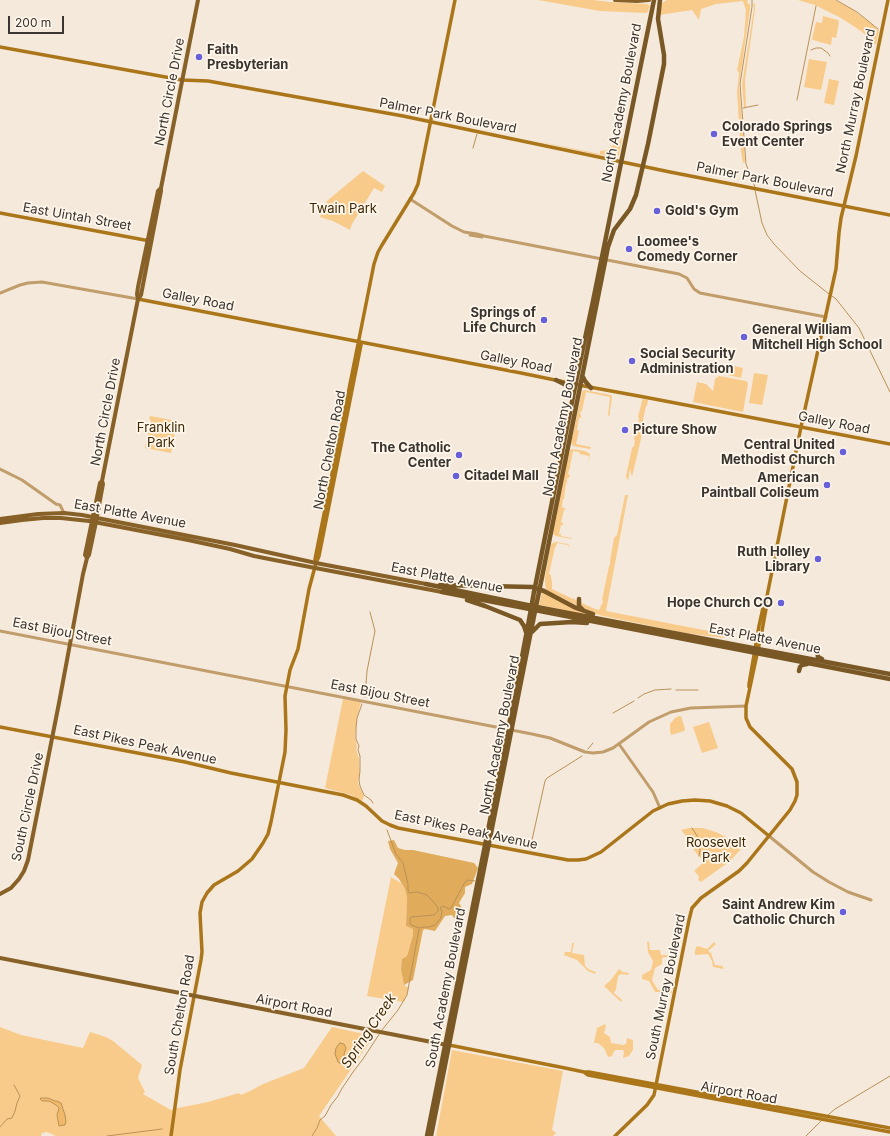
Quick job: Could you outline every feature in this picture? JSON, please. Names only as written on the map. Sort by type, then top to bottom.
[{"type":"highway","name":"North Academy Boulevard","points":[[487,846],[540,576],[572,399],[583,372],[621,162],[654,0]]},
{"type":"highway","name":"North Academy Boulevard","points":[[540,576],[572,429],[578,385],[603,260],[616,225],[630,208],[636,195],[643,166],[664,64],[658,19],[660,0]]},
{"type":"highway","points":[[583,372],[585,381],[592,388]]},
{"type":"highway","points":[[556,380],[571,388],[572,399]]},
{"type":"highway","points":[[524,587],[540,576],[544,588],[548,593],[568,605],[610,620]]},
{"type":"highway","points":[[426,584],[524,587],[548,593]]},
{"type":"highway","name":"East Platte Avenue","points":[[426,584],[610,620],[757,651],[787,659],[890,678]]},
{"type":"highway","points":[[442,592],[485,606],[520,620],[540,624],[572,622],[605,624]]},
{"type":"highway","name":"East Platte Avenue","points":[[442,592],[605,624],[757,651],[799,656],[890,674]]},
{"type":"highway","points":[[579,599],[580,607],[586,612]]},
{"type":"highway","points":[[520,620],[529,633],[540,624]]},
{"type":"highway","points":[[799,656],[812,657],[817,653],[819,658],[832,661],[834,663]]},
{"type":"highway","points":[[787,659],[788,661],[797,662],[799,669],[803,664],[816,664]]},
{"type":"highway","name":"South Academy Boulevard","points":[[427,1136],[487,846]]},
{"type":"highway","name":"South Academy Boulevard","points":[[431,1136],[447,1045]]},
{"type":"main road","name":"North Circle Drive","points":[[52,736],[87,558],[89,556],[100,483],[102,481],[140,295],[198,0]]},
{"type":"main road","name":"North Chelton Road","points":[[279,783],[284,758],[285,742],[284,700],[290,670],[298,649],[309,588],[315,568],[315,559],[373,270],[378,252],[416,190],[419,181],[455,0]]},
{"type":"main road","points":[[615,0],[649,0]]},
{"type":"main road","name":"North Murray Boulevard","points":[[769,836],[793,806],[797,795],[797,782],[789,765],[748,724],[745,715],[749,684],[766,609],[765,606],[801,426],[830,301],[837,259],[840,225],[888,0]]},
{"type":"main road","name":"Palmer Park Boulevard","points":[[0,47],[182,80],[208,81],[430,122],[621,162],[890,215]]},
{"type":"main road","name":"East Uintah Street","points":[[0,213],[150,241]]},
{"type":"main road","name":"Galley Road","points":[[138,299],[359,341],[592,388],[801,426],[890,444]]},
{"type":"main road","name":"East Platte Avenue","points":[[0,519],[28,515],[63,513],[95,517],[316,563],[426,584]]},
{"type":"main road","name":"East Platte Avenue","points":[[0,523],[43,518],[65,518],[94,522],[188,540],[254,556],[442,592]]},
{"type":"main road","name":"East Pikes Peak Avenue","points":[[0,727],[185,762],[350,797],[364,804],[382,820],[394,827],[487,846],[568,860],[586,859],[602,852],[649,813],[675,802],[689,800],[710,801],[722,804],[740,813],[769,836]]},
{"type":"main road","name":"South Circle Drive","points":[[0,894],[16,882],[22,875],[27,863],[52,736]]},
{"type":"main road","name":"South Chelton Road","points":[[171,1136],[178,1079],[202,957],[200,913],[202,902],[211,888],[243,867],[252,859],[262,846],[268,834],[279,783]]},
{"type":"main road","name":"South Murray Boulevard","points":[[615,1136],[647,1105],[653,1097],[691,911],[701,898],[744,867],[769,836]]},
{"type":"main road","name":"Airport Road","points":[[0,958],[815,1116],[890,1132]]},
{"type":"main road","name":"Airport Road","points":[[834,1120],[890,1128]]},
{"type":"street","points":[[410,199],[461,233],[484,236],[682,275],[687,278],[694,289],[700,293],[826,317]]},
{"type":"street","points":[[0,293],[28,283],[48,282],[138,299]]},
{"type":"street","points":[[0,469],[22,480],[56,504],[60,505],[63,513]]},
{"type":"street","name":"East Bijou Street","points":[[0,631],[510,729],[550,738],[591,753],[608,751],[649,722],[672,712],[691,708],[746,706]]},
{"type":"street","points":[[619,744],[653,792],[660,808]]},
{"type":"street","name":"East Pikes Peak Avenue","points":[[769,836],[813,872],[848,892],[871,900]]},
{"type":"green space","points":[[538,0],[593,0],[647,4],[650,6],[647,13],[600,11]]},
{"type":"green space","points":[[667,0],[749,0],[747,1],[748,4],[750,4],[750,9],[739,85],[745,162],[743,163],[737,92],[739,73],[737,70],[744,37],[746,10],[743,1],[716,4],[701,9],[699,20],[692,10],[659,15],[662,3]]},
{"type":"green space","points":[[798,0],[835,0],[853,10],[879,30],[876,45],[861,31],[841,18],[815,5]]},
{"type":"green space","points":[[755,3],[745,80],[746,107],[744,107],[742,85],[754,8],[753,4]]},
{"type":"green space","points":[[823,16],[838,20],[839,22],[836,38],[832,37],[831,45],[812,39],[816,22],[822,23]]},
{"type":"green space","points":[[809,59],[827,62],[821,90],[804,87]]},
{"type":"green space","points":[[829,79],[839,81],[834,105],[824,103]]},
{"type":"green space","points":[[621,138],[619,155],[617,157],[595,154],[531,140],[600,154],[600,151],[608,150],[608,148],[615,144],[617,146]]},
{"type":"green space","name":"Twain Park","points":[[363,171],[385,186],[382,192],[374,188],[352,224],[350,230],[333,221],[320,217],[322,209],[328,200]]},
{"type":"green space","points":[[726,364],[743,368],[741,378],[724,374]]},
{"type":"green space","points":[[754,373],[768,375],[762,405],[749,403]]},
{"type":"green space","points":[[719,376],[747,382],[748,384],[743,412],[693,402],[697,382],[706,384],[713,391],[715,379]]},
{"type":"green space","points":[[584,390],[611,395],[612,397],[610,415],[608,416],[610,397],[586,392],[580,414],[581,418],[579,418],[577,430],[579,431],[576,444],[591,447],[590,449],[573,446],[571,443],[582,392]]},
{"type":"green space","points":[[643,399],[648,400],[641,429],[643,430],[632,477],[630,469],[628,481],[626,476],[632,448],[634,446],[636,426],[638,426],[638,417]]},
{"type":"green space","name":"Franklin Park","points":[[150,416],[177,421],[171,453],[145,448],[151,420],[149,419]]},
{"type":"green space","points":[[570,450],[585,451],[590,454],[588,465],[589,456],[573,451],[571,467],[568,474],[570,475],[569,478],[567,478],[568,482],[566,483],[565,498],[563,499],[562,507],[566,509],[564,510],[561,522],[563,525],[561,525],[559,534],[561,534],[561,536],[572,537],[571,539],[553,534],[565,469]]},
{"type":"green space","points":[[625,495],[628,495],[606,611],[726,634],[724,638],[685,633],[603,616],[590,612],[546,590],[545,577],[551,545],[555,542],[568,544],[570,547],[568,545],[557,543],[555,547],[549,574],[551,575],[552,589],[595,609],[600,609],[603,601],[614,538],[617,535]]},
{"type":"green space","points":[[542,592],[585,613],[585,614],[539,605]]},
{"type":"green space","points":[[343,699],[361,702],[357,717],[355,736],[360,770],[358,782],[364,796],[362,801],[351,795],[325,788]]},
{"type":"green space","points":[[681,716],[685,729],[684,731],[671,735],[670,724]]},
{"type":"green space","points":[[709,722],[718,748],[702,753],[693,727]]},
{"type":"green space","name":"Roosevelt Park","points":[[689,828],[702,828],[716,832],[726,837],[741,849],[730,861],[701,882],[698,880],[699,877],[694,871],[704,862],[693,849],[690,843],[691,842],[681,830]]},
{"type":"green space","points":[[391,877],[401,883],[405,889],[407,898],[406,926],[413,929],[413,935],[407,956],[402,959],[401,969],[404,985],[409,988],[404,1002],[367,996]]},
{"type":"green space","points":[[647,942],[649,942],[650,950],[660,950],[661,955],[670,955],[662,958],[662,964],[655,968],[652,980],[658,990],[672,991],[672,993],[655,992],[649,981],[642,979],[642,975],[651,970],[653,961],[648,952]]},
{"type":"green space","points":[[714,942],[716,944],[708,951],[711,953],[715,965],[723,966],[723,969],[713,967],[712,961],[708,954],[695,955],[696,947],[698,946],[707,949]]},
{"type":"green space","points":[[572,943],[574,943],[572,953],[584,955],[585,966],[596,972],[595,974],[588,971],[577,960],[564,955],[565,952],[571,952]]},
{"type":"green space","points":[[619,969],[623,972],[629,973],[628,975],[621,974],[618,976],[614,993],[622,1000],[621,1002],[604,986],[611,980]]},
{"type":"green space","points":[[605,1024],[606,1026],[604,1033],[610,1037],[611,1043],[623,1045],[626,1044],[627,1038],[633,1040],[633,1050],[629,1056],[623,1058],[623,1050],[616,1050],[612,1056],[608,1057],[604,1048],[598,1043],[594,1043],[597,1028]]},
{"type":"green space","points":[[0,1027],[21,1035],[83,1048],[90,1032],[106,1037],[142,1065],[138,1078],[145,1092],[143,1094],[171,1110],[208,1102],[239,1093],[241,1095],[263,1084],[304,1068],[332,1027],[369,1035],[372,1037],[319,1116],[336,1136],[56,1136],[47,1132],[42,1133],[41,1136],[0,1136]]},
{"type":"green space","points":[[452,1050],[563,1071],[552,1130],[556,1133],[553,1136],[436,1136]]},
{"type":"shaded area","points":[[394,840],[398,848],[474,863],[478,868],[472,884],[465,887],[465,893],[459,903],[462,908],[462,921],[458,924],[452,915],[445,916],[435,931],[423,930],[413,980],[404,985],[401,969],[402,959],[407,956],[413,935],[413,929],[406,926],[407,898],[405,889],[394,874],[398,863],[390,849],[388,841]]},
{"type":"shaded area","points":[[340,1043],[344,1044],[346,1048],[344,1054],[345,1062],[343,1065],[338,1062],[335,1054],[336,1048]]},
{"type":"shaded area","points":[[48,1098],[61,1103],[65,1115],[65,1125],[59,1126],[57,1115],[59,1108],[49,1101],[42,1101],[40,1099]]},
{"type":"waterway","points":[[752,0],[740,84],[746,164],[755,187]]},
{"type":"waterway","points":[[836,0],[857,12],[878,29]]},
{"type":"waterway","points":[[797,100],[816,6]]},
{"type":"waterway","points":[[811,50],[821,48],[830,56]]},
{"type":"waterway","points":[[743,108],[758,105]]},
{"type":"waterway","points":[[473,148],[477,134]]},
{"type":"waterway","points":[[755,190],[762,223],[767,235],[800,271],[829,294]]},
{"type":"waterway","points":[[832,296],[859,328],[890,392]]},
{"type":"waterway","points":[[365,697],[367,671],[375,631],[370,612]]},
{"type":"waterway","points":[[638,698],[655,690],[671,689]]},
{"type":"waterway","points":[[676,690],[698,690]]},
{"type":"waterway","points":[[613,713],[634,701]]},
{"type":"waterway","points":[[362,704],[357,718],[356,728],[356,739],[359,746],[358,750],[360,756],[359,780],[364,795],[373,803]]},
{"type":"waterway","points":[[588,749],[593,743]]},
{"type":"waterway","points":[[530,849],[545,781],[547,778],[582,756]]},
{"type":"waterway","points":[[692,828],[699,839],[699,856]]},
{"type":"waterway","points":[[387,830],[396,854],[403,863],[409,893],[417,892],[427,895],[438,908],[438,911],[434,915],[411,917],[410,924],[413,926],[420,928],[435,925],[441,918],[442,911],[440,908],[443,906],[449,909],[451,908],[465,882],[468,880],[475,881]]},
{"type":"waterway","name":"Spring Creek","points":[[382,1030],[398,1010],[407,995],[419,929]]},
{"type":"waterway","name":"Spring Creek","points":[[312,1136],[320,1120],[325,1116],[380,1033]]},
{"type":"waterway","points":[[828,1115],[835,1109],[890,1076]]},
{"type":"waterway","points":[[0,1127],[7,1119],[12,1118],[15,1111],[20,1096],[14,1085]]},
{"type":"waterway","points":[[806,1136],[821,1121]]},
{"type":"waterway","points":[[107,1136],[162,1129]]},
{"type":"place","name":"Faith Presbyterian","points":[[199,57]]},
{"type":"place","name":"Colorado Springs Event Center","points":[[714,134]]},
{"type":"place","name":"Gold's Gym","points":[[657,211]]},
{"type":"place","name":"Loomee's Comedy Corner","points":[[629,249]]},
{"type":"place","name":"Springs of Life Church","points":[[544,320]]},
{"type":"place","name":"General William Mitchell High School","points":[[744,337]]},
{"type":"place","name":"Social Security Administration","points":[[632,361]]},
{"type":"place","name":"Picture Show","points":[[625,430]]},
{"type":"place","name":"Central United Methodist Church","points":[[843,452]]},
{"type":"place","name":"The Catholic Center","points":[[459,455]]},
{"type":"place","name":"Citadel Mall","points":[[456,476]]},
{"type":"place","name":"American Paintball Coliseum","points":[[827,485]]},
{"type":"place","name":"Ruth Holley Library","points":[[818,559]]},
{"type":"place","name":"Hope Church CO","points":[[781,603]]},
{"type":"place","name":"Saint Andrew Kim Catholic Church","points":[[843,912]]}]
